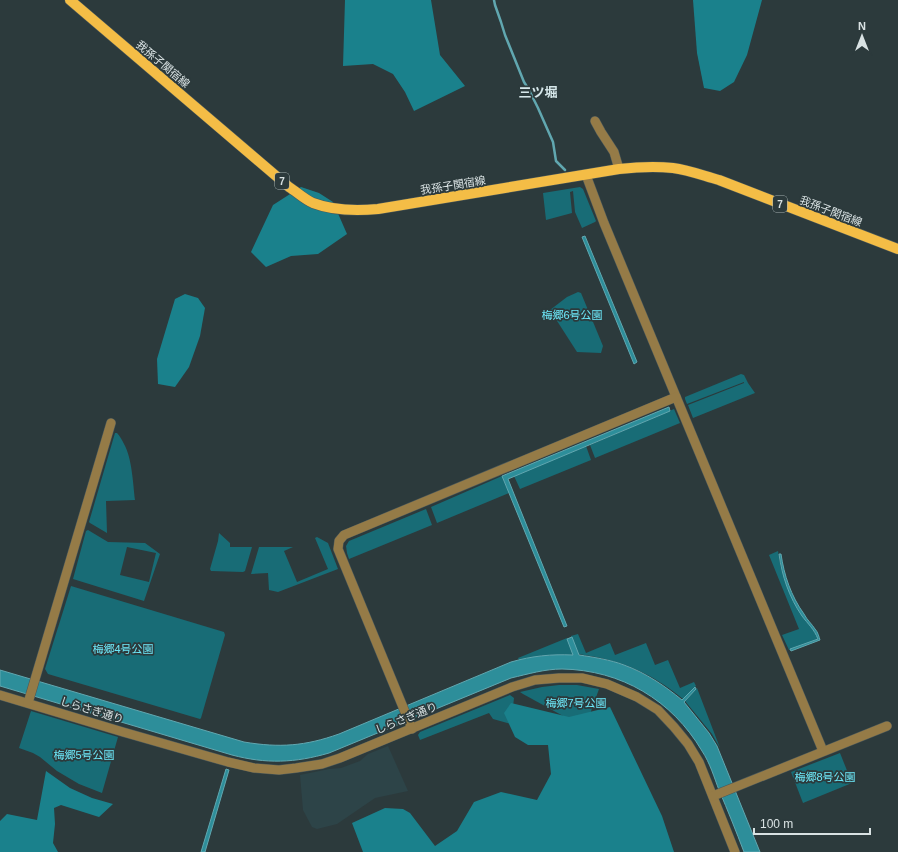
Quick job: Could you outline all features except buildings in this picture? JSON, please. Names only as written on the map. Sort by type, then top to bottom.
[{"type":"main road","name":"我孫子関宿線","points":[[70,0],[283,182],[303,197],[332,208],[356,211],[378,209],[632,167],[660,167],[690,171],[719,180],[898,249]]},
{"type":"street","points":[[595,121],[614,152],[619,169]]},
{"type":"street","points":[[586,175],[676,397],[823,751]]},
{"type":"street","points":[[410,725],[338,549],[339,541],[344,535],[676,397]]},
{"type":"street","points":[[29,699],[111,423]]},
{"type":"street","name":"しらさぎ通り","points":[[0,695],[29,699],[131,734],[228,762],[254,768],[284,769],[322,764],[340,758],[410,725],[512,687],[535,680],[582,678],[607,684],[637,697],[658,710],[674,727],[688,744],[716,794],[735,852]]},
{"type":"street","points":[[716,794],[887,726]]},
{"type":"shaded area","points":[[345,0],[431,0],[440,55],[465,86],[414,111],[405,92],[393,74],[373,64],[343,66]]},
{"type":"shaded area","points":[[693,0],[762,0],[747,55],[734,82],[720,91],[704,88],[697,53]]},
{"type":"shaded area","points":[[301,187],[319,193],[333,202],[347,234],[318,254],[291,256],[266,267],[251,252],[273,205]]},
{"type":"shaded area","points":[[585,236],[637,362],[634,364],[582,237]]},
{"type":"shaded area","points":[[185,294],[198,298],[205,308],[200,336],[189,367],[175,387],[158,384],[157,359],[175,299]]},
{"type":"shaded area","points":[[669,407],[670,411],[508,479],[567,626],[564,627],[502,476]]},
{"type":"shaded area","points":[[779,554],[781,554],[784,570],[792,593],[799,607],[817,632],[820,640],[791,651],[790,649],[818,639],[813,629],[797,609],[790,594],[784,578]]},
{"type":"shaded area","points":[[572,637],[579,655],[608,660],[632,668],[655,680],[682,700],[695,687],[696,689],[684,702],[709,733],[717,746],[760,852],[744,852],[707,760],[690,733],[676,717],[643,691],[605,675],[584,671],[556,669],[511,678],[329,753],[304,759],[280,761],[257,760],[232,755],[0,686],[0,670],[244,742],[269,745],[292,745],[315,741],[339,734],[511,662],[542,656],[573,655],[567,639]]},
{"type":"shaded area","points":[[511,703],[569,717],[610,707],[662,816],[674,852],[363,852],[352,823],[385,808],[403,809],[410,813],[435,846],[457,831],[474,802],[501,792],[537,800],[551,774],[548,745],[528,745],[515,737],[504,713]]},
{"type":"shaded area","points":[[388,746],[408,791],[375,798],[337,824],[317,829],[312,827],[303,810],[300,775],[341,768],[360,761],[368,754]]},
{"type":"shaded area","points":[[226,769],[229,770],[205,852],[201,852]]},
{"type":"shaded area","points":[[46,771],[70,788],[92,798],[113,804],[99,817],[61,805],[54,808],[55,824],[53,843],[58,852],[0,852],[0,821],[7,814],[37,820]]},
{"type":"green space","points":[[580,187],[583,189],[596,221],[595,222],[582,228],[575,212],[573,191],[570,192],[572,213],[546,220],[543,193]]},
{"type":"green space","name":"梅郷6号公園","points":[[578,292],[581,293],[603,346],[601,353],[577,352],[550,310],[567,297]]},
{"type":"green space","points":[[741,374],[744,375],[755,393],[693,418],[688,405],[744,382],[687,404],[685,397]]},
{"type":"green space","points":[[674,409],[680,423],[595,458],[590,445]]},
{"type":"green space","points":[[115,433],[117,433],[121,438],[129,456],[135,500],[106,501],[107,533],[89,522]]},
{"type":"green space","points":[[586,446],[591,460],[520,489],[514,476]]},
{"type":"green space","points":[[502,476],[509,493],[437,523],[431,507]]},
{"type":"green space","points":[[426,509],[432,525],[349,559],[346,546],[349,541]]},
{"type":"green space","points":[[88,530],[108,542],[145,543],[160,554],[144,601],[73,579],[86,531]],"holes":[[[127,547],[156,553],[149,582],[120,575]]]},
{"type":"green space","points":[[219,533],[230,543],[230,547],[252,547],[245,571],[211,571],[210,569]]},
{"type":"green space","points":[[317,537],[328,543],[338,569],[278,592],[269,590],[268,573],[251,574],[259,547],[293,547],[284,551],[297,582],[328,569],[315,538]]},
{"type":"green space","points":[[778,551],[781,568],[793,600],[802,615],[815,631],[818,639],[789,650],[782,635],[799,629],[769,555]]},
{"type":"green space","name":"梅郷4号公園","points":[[71,586],[224,632],[225,635],[200,719],[48,674],[45,669]]},
{"type":"green space","points":[[578,634],[586,653],[610,643],[615,655],[646,643],[655,665],[668,660],[680,688],[694,682],[696,686],[683,699],[647,674],[608,660],[578,654],[571,636]]},
{"type":"green space","points":[[567,638],[574,655],[546,655],[519,660],[518,658]]},
{"type":"green space","name":"梅郷7号公園","points":[[559,685],[577,685],[599,689],[585,728],[520,692]]},
{"type":"green space","points":[[697,688],[720,748],[712,734],[685,701]]},
{"type":"green space","points":[[510,695],[514,698],[511,724],[493,719],[489,713],[420,740],[418,735],[420,732]]},
{"type":"green space","name":"梅郷5号公園","points":[[31,711],[118,737],[102,793],[79,784],[57,771],[40,757],[19,748]]},
{"type":"green space","name":"梅郷8号公園","points":[[840,753],[852,783],[803,803],[791,772]]},
{"type":"waterway","points":[[494,0],[505,35],[524,82],[538,108],[553,142],[556,161],[565,170]]},
{"type":"district","name":"三ツ堀","points":[[538,92]]}]
